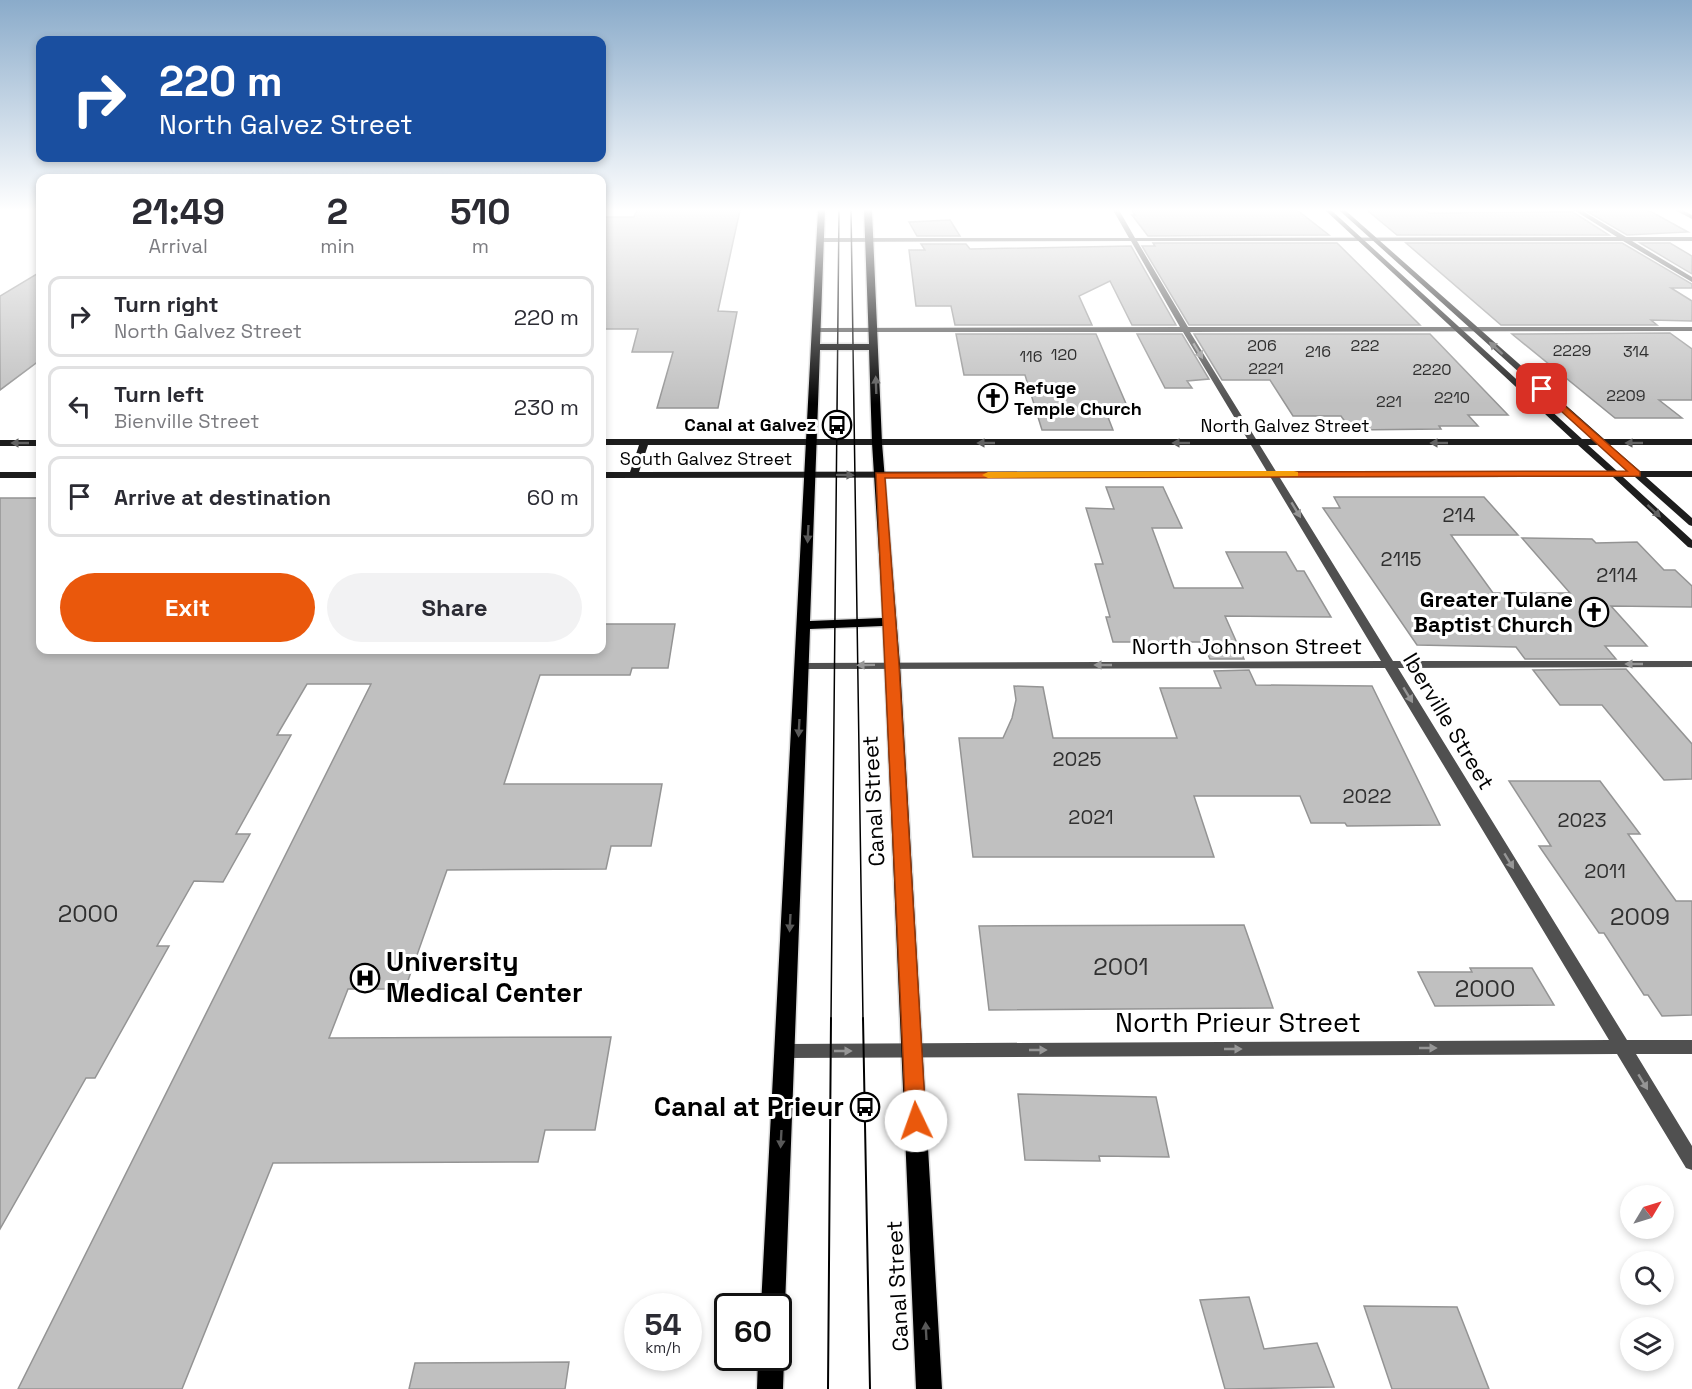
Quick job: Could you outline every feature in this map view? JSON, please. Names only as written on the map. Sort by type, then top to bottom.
[{"type":"main road","points":[[774,1293],[819,275]]},
{"type":"main road","name":"Canal Street","points":[[871,275],[879,475],[893,665],[929,1389]]},
{"type":"main road","points":[[816,347],[875,348]]},
{"type":"main road","points":[[804,625],[889,622]]},
{"type":"main road","points":[[770,1389],[771,1371]]},
{"type":"street","name":"Iberville Street","points":[[1154,275],[1692,1162]]},
{"type":"street","points":[[1399,275],[1692,545]]},
{"type":"street","points":[[1415,275],[1692,523]]},
{"type":"street","points":[[817,330],[1692,329]]},
{"type":"street","name":"South Galvez Street","points":[[606,442],[878,443]]},
{"type":"street","points":[[634,475],[644,442]]},
{"type":"street","name":"North Galvez Street","points":[[878,443],[1692,442]]},
{"type":"street","points":[[0,443],[36,443]]},
{"type":"street","points":[[0,475],[36,474]]},
{"type":"street","points":[[810,475],[1692,474]]},
{"type":"street","name":"South Galvez Street","points":[[606,475],[810,475]]},
{"type":"street","name":"North Johnson Street","points":[[802,666],[1692,664]]},
{"type":"street","name":"North Prieur Street","points":[[784,1051],[1692,1047]]},
{"type":"building","points":[[36,275],[36,363],[0,390],[0,296]]},
{"type":"building","points":[[606,275],[726,275],[718,311],[737,312],[718,408],[657,408],[673,352],[632,352],[638,329],[606,329]]},
{"type":"building","points":[[912,275],[1147,275],[1176,325],[1132,325],[1110,281],[1079,296],[1092,325],[955,325],[951,306],[916,306]]},
{"type":"building","points":[[1159,275],[1369,275],[1420,325],[1189,325]]},
{"type":"building","points":[[1443,275],[1676,275],[1692,284],[1692,288],[1671,288],[1692,301],[1692,321],[1651,320],[1657,325],[1501,325]]},
{"type":"building","points":[[1670,333],[1692,349],[1692,400],[1659,400],[1682,418],[1615,418],[1512,334]]},
{"type":"building","points":[[956,334],[1096,334],[1130,413],[1106,412],[1113,430],[1042,430],[1025,375],[964,375]]},
{"type":"building","points":[[1137,334],[1182,334],[1209,379],[1187,381],[1192,388],[1165,388]]},
{"type":"building","points":[[1194,334],[1430,334],[1508,415],[1468,415],[1478,426],[1439,426],[1441,429],[1351,430],[1341,416],[1293,416],[1270,380],[1222,380]]},
{"type":"building","points":[[1106,487],[1163,487],[1182,528],[1152,528],[1174,588],[1243,588],[1226,552],[1286,552],[1297,571],[1304,571],[1331,617],[1225,616],[1244,659],[1210,659],[1202,642],[1113,642],[1106,617],[1110,617],[1095,564],[1103,564],[1086,508],[1114,509]]},
{"type":"building","points":[[1334,497],[1484,497],[1518,535],[1451,535],[1493,593],[1570,593],[1522,538],[1592,539],[1596,543],[1637,542],[1664,570],[1675,570],[1692,586],[1692,607],[1611,606],[1647,646],[1605,646],[1616,659],[1525,659],[1516,647],[1417,645],[1323,508],[1340,508]]},
{"type":"building","points":[[0,498],[36,498],[36,654],[606,654],[606,624],[675,624],[668,668],[632,668],[630,675],[540,675],[504,784],[662,784],[651,846],[611,846],[606,869],[447,870],[405,989],[348,989],[329,1038],[611,1037],[595,1130],[545,1130],[538,1162],[273,1163],[182,1389],[18,1389],[371,684],[307,684],[277,735],[291,735],[236,834],[250,834],[223,882],[194,881],[157,946],[169,946],[95,1078],[86,1078],[0,1229]]},
{"type":"building","points":[[1626,669],[1692,744],[1692,779],[1664,780],[1602,705],[1560,705],[1533,670]]},
{"type":"building","points":[[1249,670],[1256,685],[1372,686],[1440,825],[1347,826],[1345,823],[1311,823],[1300,796],[1194,796],[1214,857],[973,857],[959,738],[1003,738],[1012,718],[1016,700],[1014,686],[1043,687],[1053,738],[1177,738],[1160,688],[1221,688],[1214,671]]},
{"type":"building","points":[[1509,781],[1600,781],[1640,834],[1628,834],[1676,901],[1692,901],[1692,1015],[1662,1016],[1648,995],[1644,995],[1604,933],[1599,933],[1539,846],[1551,846]]},
{"type":"building","points":[[1244,925],[1273,1008],[989,1010],[979,926]]},
{"type":"building","points":[[1470,968],[1532,968],[1554,1005],[1435,1006],[1418,972],[1472,972]]},
{"type":"building","points":[[1018,1094],[1156,1097],[1169,1157],[1099,1156],[1100,1161],[1025,1160]]},
{"type":"building","points":[[1249,1297],[1264,1349],[1317,1343],[1334,1387],[1225,1389],[1200,1300]]},
{"type":"building","points":[[1364,1306],[1457,1307],[1489,1389],[1392,1389]]},
{"type":"building","points":[[569,1362],[565,1389],[409,1389],[415,1363]]},
{"type":"tram line","points":[[831,1020],[838,275]]},
{"type":"tram line","points":[[852,275],[863,1020]]},
{"type":"tram line","points":[[828,1389],[831,1018]]},
{"type":"tram line","points":[[863,1018],[870,1389]]},
{"type":"slow traffic","points":[[988,475],[1294,474]]},
{"type":"place","name":"Refuge Temple Church","points":[[993,398]]},
{"type":"place","name":"Canal at Galvez","points":[[837,425]]},
{"type":"place","name":"Greater Tulane Baptist Church","points":[[1594,612]]},
{"type":"place","name":"University Medical Center","points":[[365,978]]},
{"type":"place","name":"Canal at Prieur","points":[[865,1107]]},
{"type":"route","points":[[916,1121],[893,665],[879,475],[1637,474],[1542,389]]}]
